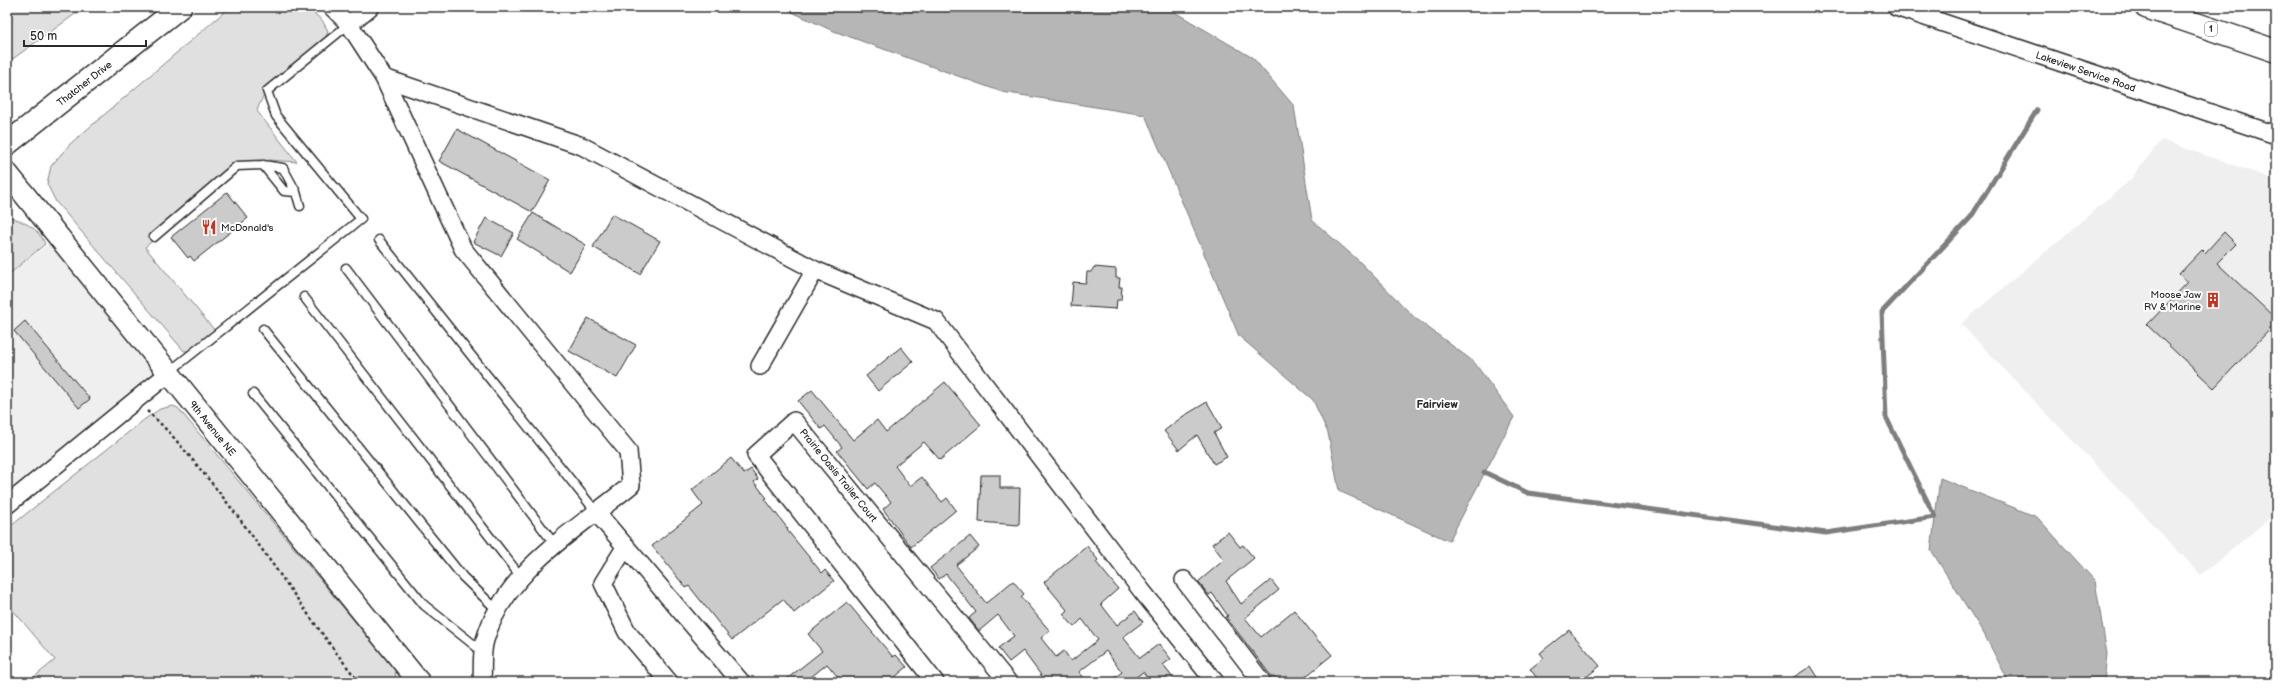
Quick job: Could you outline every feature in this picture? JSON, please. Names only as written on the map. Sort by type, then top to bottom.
[{"type":"main road","name":"Thatcher Drive","points":[[7,144],[180,7]]},
{"type":"main road","name":"1","points":[[2146,7],[2276,51]]},
{"type":"street","points":[[332,7],[349,24],[384,78],[463,249],[628,451],[631,485],[555,545],[521,577],[497,610],[484,640],[482,682]]},
{"type":"street","points":[[349,24],[370,7]]},
{"type":"street","name":"Lakeview Service Road","points":[[1896,7],[2276,135]]},
{"type":"street","points":[[384,78],[582,146],[815,270],[936,321],[1142,591],[1213,681]]},
{"type":"street","name":"9th Avenue NE","points":[[7,173],[419,682]]},
{"type":"street","points":[[760,366],[815,270]]},
{"type":"street","points":[[7,505],[169,373]]},
{"type":"street","name":"Prairie Oasis Trailer Court","points":[[935,682],[756,455],[794,421],[1008,682]]},
{"type":"street","points":[[598,512],[741,682]]},
{"type":"street","points":[[626,546],[603,583],[627,632],[669,682]]},
{"type":"street","points":[[1184,580],[1262,682]]},
{"type":"lane","points":[[169,373],[361,219],[276,116],[267,91],[349,24]]},
{"type":"lane","points":[[263,165],[284,191],[296,192]]},
{"type":"lane","points":[[154,237],[237,166],[263,165],[283,168],[296,192],[300,206]]},
{"type":"lane","points":[[379,240],[598,512]]},
{"type":"lane","points":[[346,268],[555,545]]},
{"type":"lane","points":[[304,297],[521,577]]},
{"type":"lane","points":[[263,329],[463,577],[497,610]]},
{"type":"lane","points":[[253,394],[424,605],[484,653]]},
{"type":"path","points":[[134,401],[160,423],[220,493],[262,548],[304,610],[360,682]]},
{"type":"shaded area","points":[[7,7],[85,7],[7,63]]},
{"type":"shaded area","points":[[230,7],[306,7],[322,20],[328,31],[325,40],[276,80],[261,100],[257,111],[297,162],[270,160],[241,169],[145,247],[216,332],[190,351],[184,351],[56,202],[47,184],[51,166],[70,144]]},
{"type":"shaded area","points":[[781,7],[1166,7],[1253,58],[1294,106],[1312,220],[1359,261],[1414,317],[1474,362],[1514,417],[1449,541],[1339,491],[1328,433],[1313,400],[1239,336],[1145,115],[1002,92],[831,30]]},
{"type":"shaded area","points":[[2161,140],[2276,180],[2276,513],[2201,575],[1961,324],[2131,179]]},
{"type":"shaded area","points":[[7,216],[19,220],[35,229],[45,244],[7,276]]},
{"type":"shaded area","points":[[58,236],[169,373],[7,504],[7,276]]},
{"type":"shaded area","points":[[173,406],[178,408],[395,670],[396,682],[28,682],[55,660],[7,603],[7,529],[145,419],[160,409]]},
{"type":"shaded area","points":[[1940,478],[2037,517],[2095,581],[2107,654],[2104,682],[2009,682],[1984,634],[1931,550]]},
{"type":"building","points":[[457,129],[550,180],[532,212],[439,161]]},
{"type":"building","name":"McDonald's","points":[[227,192],[248,218],[194,261],[190,256],[188,258],[171,237]]},
{"type":"building","points":[[533,213],[586,245],[570,272],[517,239]]},
{"type":"building","points":[[612,214],[660,241],[640,274],[593,247]]},
{"type":"building","points":[[486,218],[514,233],[501,256],[473,242]]},
{"type":"building","name":"Moose Jaw RV & Marine","points":[[2224,232],[2236,244],[2217,263],[2276,319],[2276,323],[2214,388],[2147,325],[2188,282],[2179,274],[2202,250],[2205,253]]},
{"type":"building","points":[[1094,267],[1116,269],[1116,278],[1120,278],[1119,287],[1122,287],[1121,300],[1117,300],[1116,309],[1071,306],[1073,282],[1086,283],[1087,272],[1091,272]]},
{"type":"building","points":[[588,318],[636,345],[617,378],[569,351]]},
{"type":"building","points":[[25,321],[90,399],[79,408],[14,331]]},
{"type":"building","points":[[901,347],[913,362],[878,391],[866,376]]},
{"type":"building","points":[[945,382],[981,425],[940,460],[924,442],[895,466],[910,486],[922,477],[942,502],[947,498],[956,510],[911,547],[883,509],[891,502],[875,483],[868,489],[837,451],[842,447],[825,426],[821,429],[798,401],[812,390],[853,440],[877,420],[886,432]]},
{"type":"building","points":[[1207,402],[1222,428],[1214,433],[1227,457],[1214,464],[1197,435],[1179,450],[1164,431],[1182,417]]},
{"type":"building","points":[[731,458],[744,474],[751,469],[758,479],[754,482],[767,498],[765,499],[788,529],[787,530],[822,573],[825,570],[834,581],[794,613],[783,599],[732,640],[689,586],[686,588],[652,546],[703,505],[692,490]]},
{"type":"building","points":[[981,475],[1000,475],[1000,488],[1020,488],[1019,525],[979,522]]},
{"type":"building","points":[[1228,532],[1240,547],[1243,545],[1254,558],[1226,581],[1241,604],[1271,580],[1279,590],[1245,618],[1261,637],[1294,610],[1320,643],[1321,642],[1332,655],[1299,682],[1279,682],[1274,676],[1272,677],[1226,617],[1228,616],[1212,593],[1209,595],[1198,582],[1224,560],[1212,544]]},
{"type":"building","points":[[970,536],[979,547],[956,565],[986,603],[1013,581],[1024,594],[1021,597],[1050,631],[1041,638],[1056,657],[1064,651],[1071,661],[1098,640],[1082,619],[1074,627],[1063,614],[1067,610],[1044,582],[1087,546],[1098,560],[1096,562],[1118,589],[1101,604],[1117,625],[1135,611],[1143,622],[1123,637],[1140,658],[1159,644],[1171,659],[1163,665],[1176,682],[1151,682],[1143,672],[1129,682],[1109,682],[1122,672],[1106,651],[1079,672],[1088,682],[1046,682],[1023,651],[1009,662],[998,648],[1014,636],[998,615],[979,631],[969,618],[976,612],[946,574],[939,579],[930,568]]},
{"type":"building","points":[[847,602],[893,657],[896,655],[907,667],[889,682],[842,682],[827,664],[805,682],[783,682],[822,651],[808,634]]},
{"type":"building","points":[[1569,630],[1600,666],[1580,682],[1540,682],[1530,669],[1544,658],[1540,653]]},
{"type":"building","points":[[1811,666],[1821,682],[1786,682]]},
{"type":"waterway","points":[[1484,472],[1528,493],[1826,533],[1935,517],[1886,417],[1882,312],[1971,217],[2037,110]]},
{"type":"place","name":"McDonald's","points":[[209,227]]},
{"type":"place","name":"Moose Jaw RV & Marine","points":[[2213,300]]},
{"type":"district","name":"Fairview","points":[[1437,404]]}]
